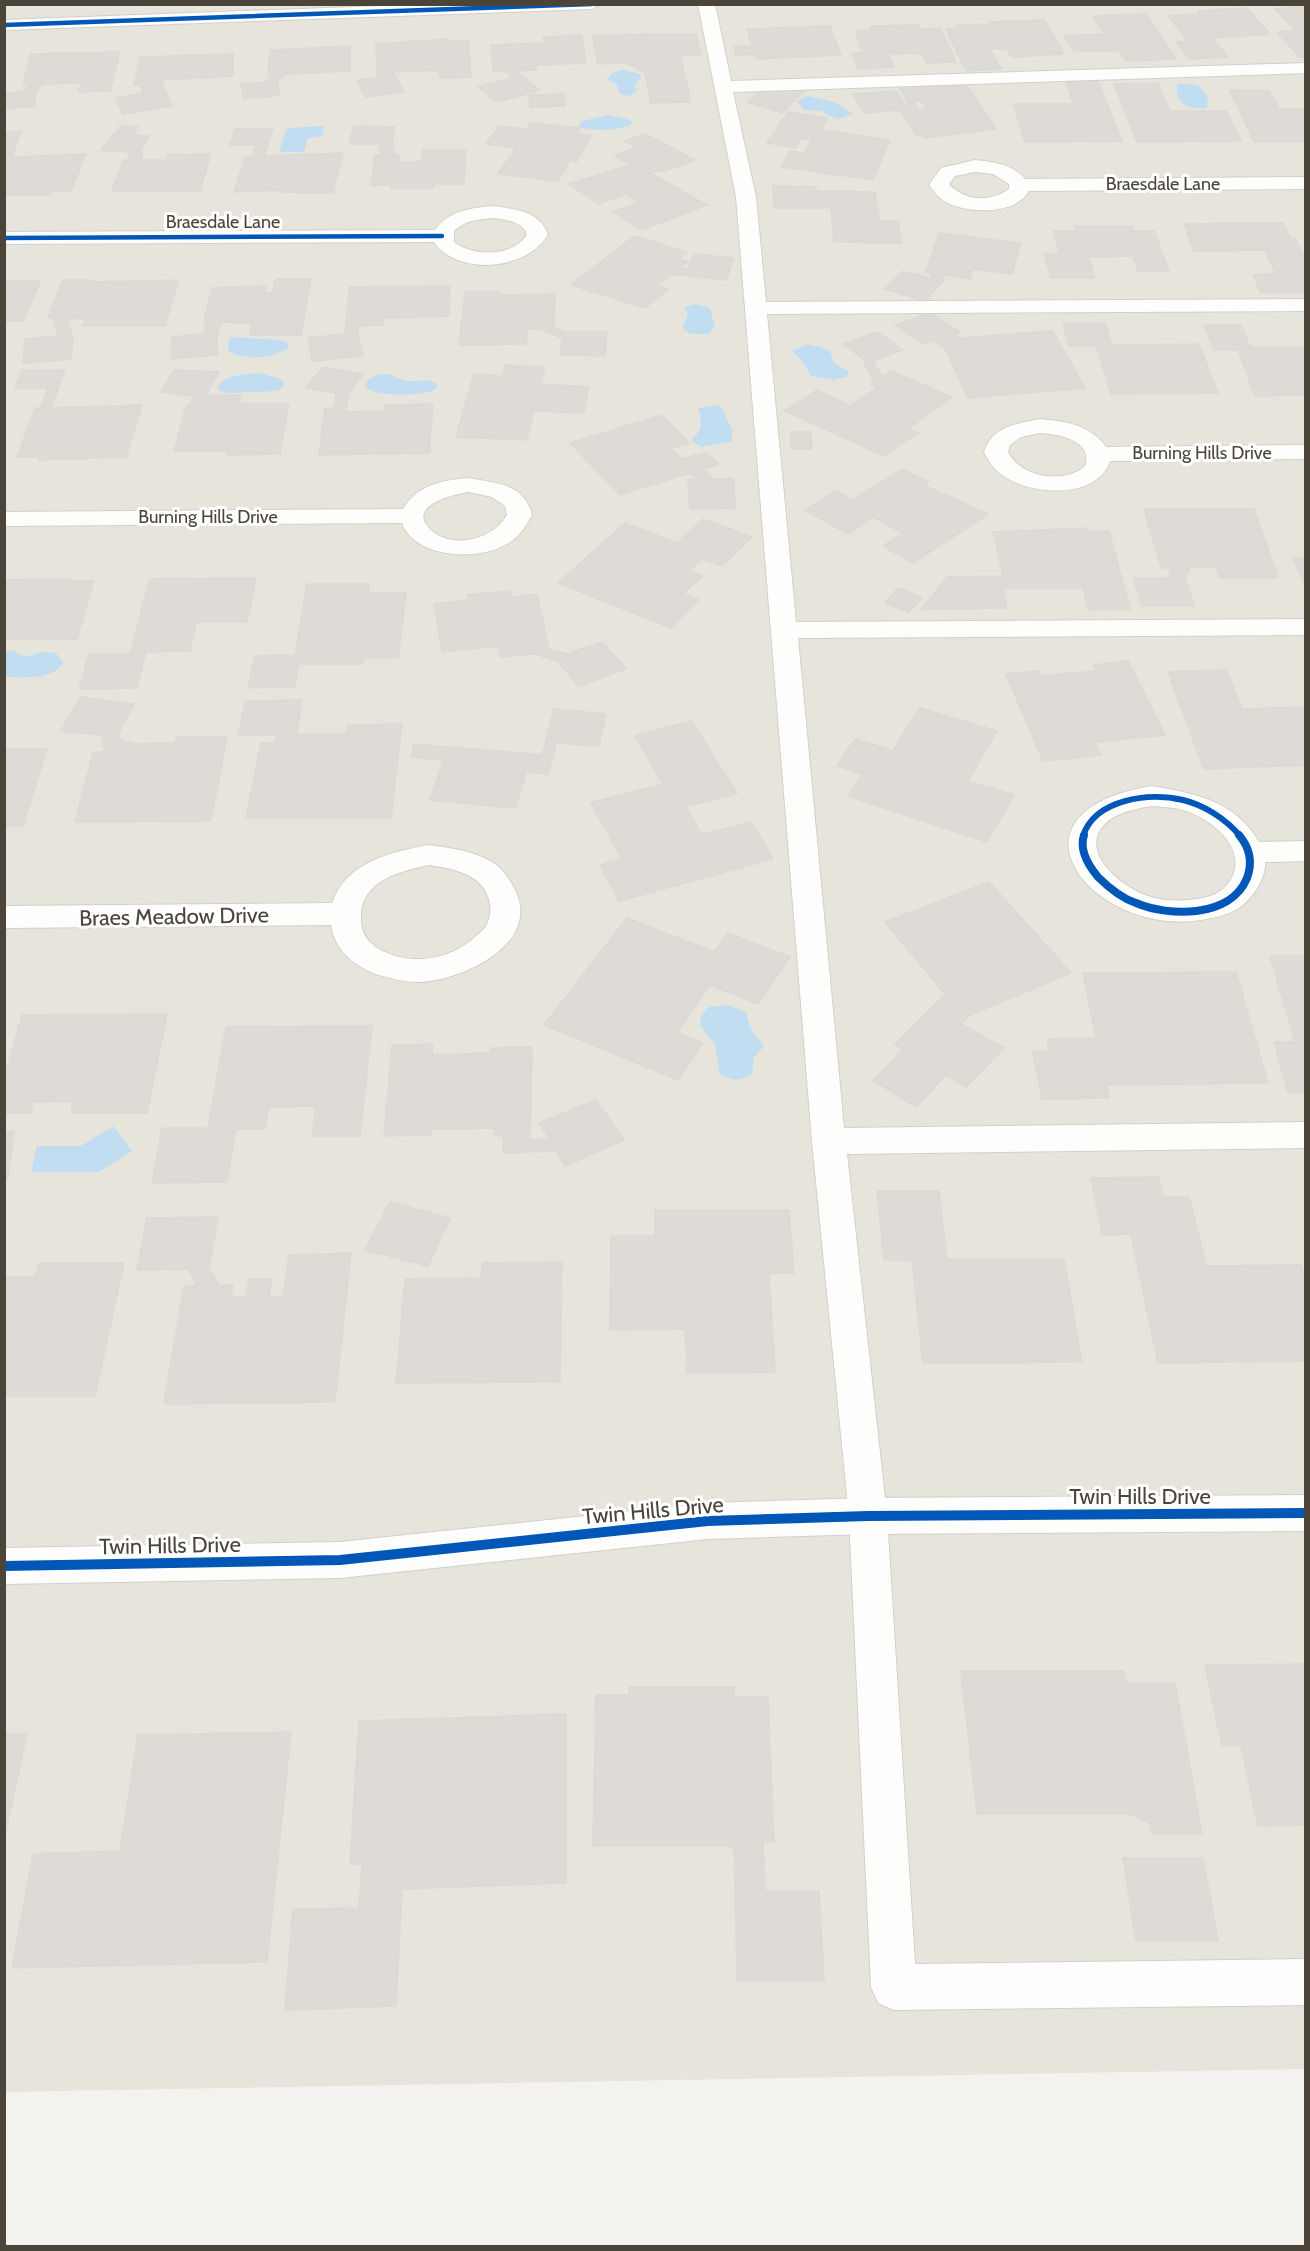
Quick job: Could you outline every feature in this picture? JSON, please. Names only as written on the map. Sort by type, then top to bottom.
[{"type":"street","points":[[4,25],[592,4]]},
{"type":"street","points":[[706,4],[746,196],[829,1141],[868,1516],[894,1987],[1305,1982]]},
{"type":"street","points":[[723,87],[1305,68]]},
{"type":"street","name":"Braesdale Lane","points":[[1020,185],[1305,183]]},
{"type":"street","name":"Braesdale Lane","points":[[4,238],[442,236]]},
{"type":"street","points":[[756,308],[1305,305]]},
{"type":"street","name":"Burning Hills Drive","points":[[1099,454],[1305,452]]},
{"type":"street","name":"Burning Hills Drive","points":[[4,519],[412,516]]},
{"type":"street","points":[[784,630],[1305,627]]},
{"type":"street","points":[[1152,796],[1184,800],[1213,812],[1237,831],[1250,852],[1250,874],[1238,894],[1214,908],[1183,913],[1148,908],[1118,896],[1095,876],[1083,854],[1084,832],[1098,814],[1122,801],[1152,796]]},
{"type":"street","points":[[1250,852],[1305,852]]},
{"type":"street","points":[[429,855],[459,859],[484,870],[501,887],[506,909],[500,932],[481,951],[454,965],[422,971],[390,968],[364,955],[348,936],[344,914],[352,892],[371,873],[398,860],[429,855]]},
{"type":"street","name":"Braes Meadow Drive","points":[[4,917],[344,914]]},
{"type":"street","points":[[829,1141],[1305,1135]]},
{"type":"street","name":"Twin Hills Drive","points":[[4,1566],[340,1560],[708,1521],[868,1516],[1305,1513]]},
{"type":"shaded area","points":[[4,5],[1305,5],[1305,2069],[5,2092]]},
{"type":"water","points":[[624,70],[640,74],[641,78],[635,85],[637,91],[629,96],[620,94],[617,85],[608,80],[612,73]]},
{"type":"water","points":[[1177,85],[1198,85],[1208,98],[1207,108],[1190,107],[1181,102]]},
{"type":"water","points":[[808,96],[834,102],[853,114],[837,119],[821,111],[804,110],[797,101]]},
{"type":"water","points":[[608,115],[631,120],[632,123],[623,128],[607,130],[580,127],[579,124],[582,121]]},
{"type":"water","points":[[324,126],[322,136],[308,138],[304,152],[279,152],[286,130],[289,128]]},
{"type":"water","points":[[696,304],[710,308],[715,327],[708,334],[690,334],[683,328],[688,314],[684,307]]},
{"type":"water","points":[[229,337],[281,340],[287,342],[289,347],[268,356],[242,356],[228,350]]},
{"type":"water","points":[[808,344],[830,350],[834,363],[848,371],[848,376],[833,380],[811,376],[803,362],[792,351]]},
{"type":"water","points":[[258,373],[278,378],[284,383],[283,388],[277,391],[230,393],[220,391],[218,387],[230,377]]},
{"type":"water","points":[[385,374],[405,381],[430,381],[437,384],[437,388],[422,393],[400,395],[378,393],[365,387],[367,381],[376,375]]},
{"type":"water","points":[[720,405],[733,431],[731,442],[701,447],[691,440],[701,425],[698,408]]},
{"type":"water","points":[[5,651],[13,651],[25,657],[42,652],[56,653],[63,662],[59,668],[45,675],[5,677]]},
{"type":"water","points":[[727,1005],[746,1012],[751,1029],[764,1046],[754,1057],[752,1074],[740,1079],[728,1078],[720,1074],[715,1044],[700,1025],[701,1016],[709,1007]]},
{"type":"water","points":[[113,1126],[132,1151],[99,1172],[31,1172],[37,1146],[81,1146]]},
{"type":"building","points":[[1247,8],[1270,34],[1213,38],[1228,57],[1190,59],[1176,42],[1188,41],[1168,16],[1200,14],[1198,11]]},
{"type":"building","points":[[1306,8],[1306,57],[1300,57],[1277,32],[1296,30],[1275,9]]},
{"type":"building","points":[[1146,14],[1176,59],[1126,61],[1119,50],[1074,52],[1064,36],[1104,34],[1093,16]]},
{"type":"building","points":[[1044,20],[1064,54],[1012,57],[1007,49],[990,49],[1001,69],[966,71],[946,29],[958,28],[957,25]]},
{"type":"building","points":[[919,25],[920,29],[940,28],[956,62],[926,63],[922,53],[889,54],[894,67],[858,69],[852,53],[863,53],[855,31],[872,30],[870,26]]},
{"type":"building","points":[[830,26],[841,55],[757,59],[756,54],[736,55],[734,46],[752,46],[747,29]]},
{"type":"building","points":[[696,34],[701,55],[680,56],[691,102],[651,103],[645,73],[627,63],[598,64],[593,36]]},
{"type":"building","points":[[582,35],[586,63],[536,65],[536,70],[515,71],[540,90],[497,102],[478,87],[513,78],[504,71],[493,72],[491,45],[544,43],[543,37]]},
{"type":"building","points":[[449,39],[449,41],[468,41],[471,77],[440,78],[438,70],[393,72],[404,92],[365,97],[357,80],[377,78],[376,44]]},
{"type":"building","points":[[350,46],[350,71],[286,74],[277,82],[280,95],[244,99],[241,84],[266,82],[274,75],[268,75],[270,50]]},
{"type":"building","points":[[120,52],[110,91],[78,92],[82,83],[42,84],[35,94],[35,106],[4,109],[4,94],[22,92],[30,84],[23,85],[31,54]]},
{"type":"building","points":[[233,54],[233,76],[161,80],[172,106],[123,114],[116,98],[143,93],[140,84],[134,85],[140,57]]},
{"type":"building","points":[[1098,81],[1122,141],[1025,142],[1013,104],[1074,104],[1066,82]]},
{"type":"building","points":[[966,84],[996,129],[924,138],[923,135],[916,135],[900,110],[864,113],[853,94],[896,91],[904,104],[914,103],[918,110],[927,109],[922,101],[908,102],[900,89]]},
{"type":"building","points":[[1114,84],[1158,84],[1170,111],[1226,111],[1241,141],[1137,142]]},
{"type":"building","points":[[806,89],[782,113],[747,102],[761,91]]},
{"type":"building","points":[[1230,90],[1269,90],[1279,109],[1306,109],[1306,142],[1254,142]]},
{"type":"building","points":[[564,94],[565,106],[530,107],[529,95]]},
{"type":"building","points":[[788,112],[827,118],[822,130],[890,140],[873,180],[781,167],[790,151],[804,153],[812,140],[801,138],[795,148],[767,143]]},
{"type":"building","points":[[531,123],[580,128],[576,134],[592,135],[576,162],[570,161],[558,181],[498,174],[516,148],[486,144],[499,126],[526,129]]},
{"type":"building","points":[[120,126],[138,127],[133,134],[116,133]]},
{"type":"building","points":[[354,126],[395,127],[392,143],[395,155],[399,155],[399,162],[421,162],[423,150],[466,150],[464,184],[434,184],[433,188],[391,188],[391,185],[371,185],[375,155],[381,155],[379,144],[349,144]]},
{"type":"building","points":[[235,129],[273,129],[264,156],[343,153],[333,193],[279,192],[280,190],[234,192],[245,157],[253,157],[256,145],[230,145]]},
{"type":"building","points":[[4,132],[21,132],[12,157],[86,154],[71,191],[52,191],[50,195],[4,195]]},
{"type":"building","points":[[113,134],[149,136],[141,151],[143,160],[167,160],[168,155],[211,154],[200,191],[112,191],[124,160],[131,160],[128,152],[101,150]]},
{"type":"building","points":[[645,134],[695,160],[663,172],[659,170],[650,173],[707,205],[642,230],[613,212],[640,202],[626,194],[599,204],[569,184],[630,165],[615,155],[638,147],[625,141]]},
{"type":"building","points":[[773,186],[816,187],[816,191],[875,192],[880,221],[898,221],[902,243],[834,242],[831,208],[774,208]]},
{"type":"building","points":[[1283,223],[1290,238],[1295,238],[1306,260],[1306,293],[1261,293],[1253,275],[1276,274],[1265,250],[1194,251],[1184,224]]},
{"type":"building","points":[[1075,226],[1132,226],[1134,231],[1154,231],[1169,271],[1138,271],[1133,256],[1088,257],[1095,278],[1051,278],[1044,254],[1060,254],[1053,231],[1077,231]]},
{"type":"building","points":[[939,233],[1021,243],[1012,274],[973,269],[970,279],[944,275],[940,279],[944,280],[925,301],[884,289],[903,271],[929,278],[934,273],[926,272]]},
{"type":"building","points":[[634,236],[687,252],[679,259],[688,261],[679,268],[688,269],[694,254],[734,258],[726,280],[672,274],[657,286],[668,289],[645,308],[571,285]]},
{"type":"building","points":[[276,279],[311,279],[301,335],[250,335],[252,323],[221,322],[217,337],[218,355],[171,359],[172,337],[204,334],[207,322],[204,322],[212,288],[266,286],[265,293],[272,293]]},
{"type":"building","points":[[63,280],[91,280],[90,282],[179,280],[165,326],[83,326],[86,318],[67,319],[73,338],[71,359],[23,363],[25,339],[58,336],[53,318],[48,318]]},
{"type":"building","points":[[4,281],[40,281],[24,321],[4,321]]},
{"type":"building","points":[[450,286],[449,316],[383,318],[383,325],[358,326],[363,356],[312,361],[308,338],[345,334],[349,287]]},
{"type":"building","points":[[465,292],[497,292],[508,295],[555,294],[554,327],[565,332],[607,332],[605,356],[561,355],[562,338],[539,329],[528,329],[526,344],[459,345]]},
{"type":"building","points":[[930,313],[960,332],[954,335],[959,338],[1053,331],[1085,388],[968,398],[945,348],[933,340],[923,344],[895,325]]},
{"type":"building","points":[[1063,323],[1105,323],[1112,345],[1199,344],[1218,393],[1111,394],[1096,346],[1069,346]]},
{"type":"building","points":[[1204,325],[1241,325],[1250,347],[1306,347],[1306,395],[1255,396],[1238,350],[1214,350]]},
{"type":"building","points":[[878,332],[903,350],[873,361],[882,377],[891,371],[952,397],[908,429],[918,433],[884,456],[785,411],[817,390],[850,406],[877,388],[870,385],[874,382],[862,358],[843,344]]},
{"type":"building","points":[[505,365],[545,367],[540,384],[589,387],[584,413],[534,411],[527,440],[456,437],[474,374],[502,376]]},
{"type":"building","points":[[323,367],[363,374],[348,394],[346,412],[384,411],[384,405],[433,404],[429,453],[319,455],[325,408],[334,408],[336,393],[306,388]]},
{"type":"building","points":[[22,370],[65,370],[51,408],[142,405],[126,457],[39,460],[40,457],[17,457],[35,408],[41,408],[48,388],[15,388]]},
{"type":"building","points":[[175,370],[219,372],[206,395],[241,395],[239,404],[289,404],[280,454],[228,455],[228,451],[174,451],[186,406],[190,406],[193,396],[161,392]]},
{"type":"building","points":[[661,415],[689,443],[671,448],[682,459],[706,452],[718,464],[703,469],[713,479],[733,479],[736,508],[690,509],[688,480],[696,479],[690,473],[620,495],[570,443]]},
{"type":"building","points":[[790,432],[811,432],[812,449],[791,449]]},
{"type":"building","points":[[902,469],[928,482],[924,485],[988,514],[913,563],[883,546],[903,533],[873,517],[848,534],[805,510],[836,491],[853,500]]},
{"type":"building","points":[[1144,509],[1254,509],[1278,578],[1220,578],[1216,567],[1190,567],[1185,578],[1194,606],[1142,606],[1133,578],[1167,578],[1172,568],[1161,568]]},
{"type":"building","points":[[703,519],[752,537],[722,566],[702,559],[689,571],[702,576],[683,594],[699,600],[671,628],[558,583],[625,523],[677,543]]},
{"type":"building","points":[[1087,528],[1088,531],[1109,531],[1130,609],[1088,610],[1083,588],[1003,588],[1007,608],[922,609],[947,577],[1003,576],[993,532]]},
{"type":"building","points":[[1293,558],[1306,558],[1306,590]]},
{"type":"building","points":[[256,578],[247,622],[196,622],[190,651],[146,652],[137,688],[79,689],[89,654],[130,654],[150,579]]},
{"type":"building","points":[[70,579],[70,581],[94,581],[77,639],[4,639],[4,580]]},
{"type":"building","points":[[307,584],[369,584],[368,593],[406,593],[398,658],[364,658],[363,664],[299,664],[295,687],[248,688],[255,656],[295,655]]},
{"type":"building","points":[[898,588],[922,597],[909,612],[885,603]]},
{"type":"building","points":[[509,591],[511,597],[537,594],[549,649],[567,654],[602,642],[626,669],[579,686],[557,661],[535,654],[500,657],[498,646],[442,652],[434,604],[468,600],[467,595]]},
{"type":"building","points":[[1128,661],[1165,735],[1095,742],[1101,755],[1043,761],[1006,674],[1039,671],[1041,676],[1096,671],[1094,665]]},
{"type":"building","points":[[1227,670],[1242,709],[1306,707],[1306,765],[1204,769],[1168,672]]},
{"type":"building","points":[[80,697],[134,704],[118,734],[119,739],[134,744],[175,743],[177,737],[227,737],[211,821],[75,822],[93,752],[105,752],[102,735],[61,731]]},
{"type":"building","points":[[302,700],[297,734],[347,734],[348,725],[402,724],[391,818],[246,818],[261,743],[275,743],[276,735],[238,735],[246,701]]},
{"type":"building","points":[[920,708],[997,731],[968,781],[1014,795],[987,842],[848,796],[863,774],[837,766],[855,739],[893,751]]},
{"type":"building","points":[[554,709],[606,714],[599,746],[556,743],[548,774],[526,772],[516,808],[430,800],[443,760],[411,757],[414,744],[542,755]]},
{"type":"building","points":[[691,721],[737,793],[686,807],[702,835],[751,822],[773,859],[619,901],[600,865],[622,859],[591,803],[663,784],[635,736]]},
{"type":"building","points":[[4,749],[47,749],[23,826],[4,826]]},
{"type":"building","points":[[989,882],[1071,973],[970,1015],[961,1024],[1004,1048],[966,1087],[946,1075],[916,1107],[873,1080],[903,1050],[895,1044],[945,994],[885,922]]},
{"type":"building","points":[[627,918],[714,952],[728,933],[790,957],[758,1004],[710,985],[677,1032],[703,1043],[678,1080],[544,1025]]},
{"type":"building","points":[[1270,956],[1306,956],[1306,1093],[1288,1093],[1274,1042],[1295,1042]]},
{"type":"building","points":[[1236,972],[1268,1083],[1107,1085],[1109,1098],[1042,1099],[1033,1052],[1049,1051],[1047,1039],[1096,1038],[1083,973]]},
{"type":"building","points":[[167,1014],[147,1113],[71,1113],[73,1101],[33,1102],[31,1113],[4,1113],[4,1080],[22,1015]]},
{"type":"building","points":[[372,1026],[360,1136],[312,1136],[316,1106],[269,1107],[265,1129],[236,1129],[227,1182],[152,1183],[162,1128],[208,1128],[226,1027]]},
{"type":"building","points":[[433,1044],[432,1055],[491,1053],[491,1048],[532,1047],[530,1140],[550,1139],[539,1123],[596,1100],[624,1140],[565,1166],[556,1151],[503,1153],[503,1136],[494,1136],[495,1128],[432,1129],[431,1135],[384,1136],[392,1045]]},
{"type":"building","points":[[14,1131],[8,1178],[4,1179],[4,1132]]},
{"type":"building","points":[[1158,1177],[1163,1197],[1189,1197],[1206,1266],[1301,1265],[1306,1283],[1306,1361],[1158,1363],[1131,1234],[1102,1235],[1091,1178]]},
{"type":"building","points":[[877,1191],[939,1191],[947,1259],[1064,1259],[1082,1362],[923,1363],[912,1260],[884,1260]]},
{"type":"building","points":[[390,1202],[450,1218],[428,1266],[365,1250]]},
{"type":"building","points":[[655,1210],[789,1210],[794,1273],[769,1273],[775,1372],[687,1373],[685,1329],[610,1330],[611,1236],[655,1236]]},
{"type":"building","points":[[218,1217],[209,1267],[219,1286],[233,1285],[231,1297],[246,1297],[249,1279],[272,1279],[269,1297],[283,1297],[289,1255],[351,1253],[335,1402],[164,1404],[184,1286],[197,1286],[189,1269],[137,1270],[147,1218]]},
{"type":"building","points":[[562,1262],[560,1382],[396,1383],[405,1279],[481,1278],[483,1263]]},
{"type":"building","points":[[39,1263],[124,1263],[95,1396],[4,1396],[4,1277],[35,1277]]},
{"type":"building","points":[[1306,1664],[1306,1825],[1258,1826],[1241,1745],[1222,1746],[1205,1665]]},
{"type":"building","points":[[961,1671],[1124,1671],[1126,1683],[1175,1683],[1202,1834],[1152,1834],[1150,1823],[1131,1814],[977,1814]]},
{"type":"building","points":[[629,1687],[734,1687],[734,1697],[768,1697],[774,1842],[763,1842],[765,1891],[819,1891],[824,1981],[737,1981],[734,1846],[593,1846],[596,1695],[629,1695]]},
{"type":"building","points":[[566,1714],[566,1883],[402,1889],[396,2006],[285,2010],[293,1909],[359,1908],[362,1864],[350,1864],[359,1721]]},
{"type":"building","points":[[291,1732],[267,1962],[12,1968],[33,1854],[120,1851],[138,1735]]},
{"type":"building","points":[[4,1734],[27,1734],[4,1839]]},
{"type":"building","points":[[1123,1858],[1203,1858],[1218,1941],[1136,1941]]},
{"type":"cycle path","points":[[4,25],[592,4]]},
{"type":"cycle path","points":[[4,238],[442,236]]},
{"type":"cycle path","points":[[1152,796],[1183,800],[1210,811],[1235,830],[1245,842],[1250,855],[1251,869],[1245,883],[1234,896],[1215,907],[1194,910],[1158,910],[1135,903],[1120,895],[1093,871],[1085,856],[1082,841],[1087,827],[1100,813],[1112,806],[1152,796]]},
{"type":"cycle path","points":[[4,1566],[340,1560],[708,1521],[868,1516],[1306,1513]]}]
